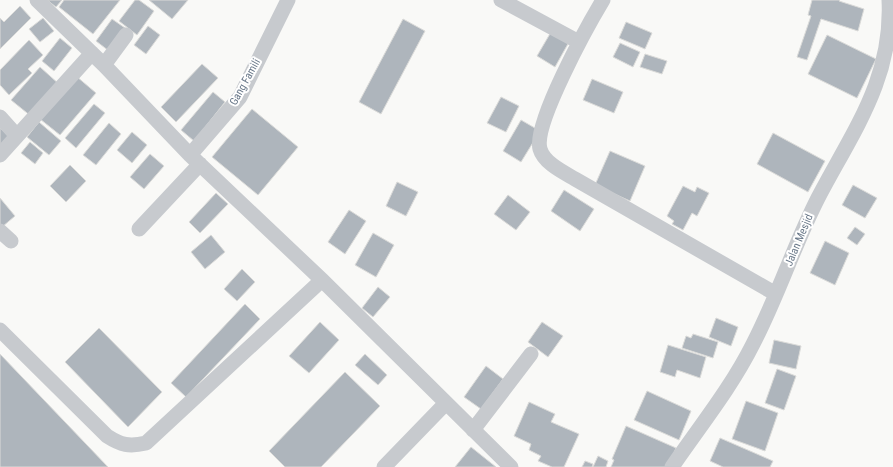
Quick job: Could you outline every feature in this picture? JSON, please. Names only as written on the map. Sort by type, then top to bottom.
[{"type":"street","points":[[37,0],[104,66],[195,160],[322,280],[511,467]]},
{"type":"street","name":"Gang Famili","points":[[139,229],[195,160],[240,96],[288,0]]},
{"type":"street","points":[[501,0],[579,42]]},
{"type":"street","points":[[602,0],[579,42],[554,94],[546,117],[540,147],[542,154],[554,166],[574,179],[776,294]]},
{"type":"street","name":"Jalan Mesjid","points":[[672,467],[734,381],[754,343],[818,198],[866,110],[882,74],[890,38],[891,9]]},
{"type":"street","points":[[104,66],[126,35]]},
{"type":"street","points":[[0,155],[92,54]]},
{"type":"street","points":[[0,117],[17,136]]},
{"type":"street","points":[[0,330],[107,436],[123,446],[134,446],[146,443],[322,280]]},
{"type":"street","points":[[473,430],[530,354]]},
{"type":"street","points":[[384,467],[446,403]]},
{"type":"building","points":[[47,0],[62,0],[56,7]]},
{"type":"building","points":[[64,0],[120,0],[93,34],[59,7]]},
{"type":"building","points":[[135,0],[139,0],[154,11],[137,35],[119,21]]},
{"type":"building","points":[[149,0],[188,0],[172,19]]},
{"type":"building","points":[[812,0],[840,0],[839,1],[864,9],[858,31],[821,19],[807,60],[797,57],[811,16],[808,15]]},
{"type":"building","points":[[20,6],[31,18],[0,49],[0,18],[4,22]]},
{"type":"building","points":[[43,18],[54,31],[40,42],[29,29]]},
{"type":"building","points":[[112,19],[125,28],[109,51],[96,41]]},
{"type":"building","points":[[403,19],[425,31],[381,114],[359,102]]},
{"type":"building","points":[[626,22],[652,33],[645,49],[619,38]]},
{"type":"building","points":[[148,26],[160,35],[146,54],[134,45]]},
{"type":"building","points":[[551,32],[569,42],[555,67],[537,56]]},
{"type":"building","points":[[827,35],[876,59],[857,98],[808,74]]},
{"type":"building","points":[[60,38],[72,48],[54,71],[42,61]]},
{"type":"building","points":[[29,40],[43,55],[28,69],[32,73],[9,95],[0,85],[0,70]]},
{"type":"building","points":[[620,43],[640,52],[633,67],[613,57]]},
{"type":"building","points":[[645,54],[667,61],[662,74],[640,67]]},
{"type":"building","points":[[202,64],[218,78],[176,122],[161,107]]},
{"type":"building","points":[[40,67],[60,85],[32,117],[11,100]]},
{"type":"building","points":[[76,76],[96,93],[60,135],[40,119]]},
{"type":"building","points":[[592,79],[623,92],[614,113],[583,100]]},
{"type":"building","points":[[213,92],[225,102],[194,141],[181,130]]},
{"type":"building","points":[[501,97],[519,106],[506,132],[487,123]]},
{"type":"building","points":[[94,104],[105,113],[76,148],[65,138]]},
{"type":"building","points":[[252,109],[298,147],[258,195],[212,157]]},
{"type":"building","points":[[521,120],[540,131],[521,162],[503,151]]},
{"type":"building","points":[[39,122],[61,141],[49,155],[27,137]]},
{"type":"building","points":[[109,123],[121,134],[96,165],[83,155]]},
{"type":"building","points":[[0,128],[12,138],[0,151]]},
{"type":"building","points":[[132,132],[147,145],[132,163],[117,150]]},
{"type":"building","points":[[773,133],[825,161],[808,192],[757,164]]},
{"type":"building","points":[[30,142],[43,153],[35,164],[21,153]]},
{"type":"building","points":[[610,151],[645,166],[630,201],[595,185]]},
{"type":"building","points":[[150,154],[164,166],[144,189],[130,177]]},
{"type":"building","points":[[70,165],[86,181],[66,202],[50,186]]},
{"type":"building","points":[[397,182],[418,192],[406,216],[386,206]]},
{"type":"building","points":[[853,185],[877,198],[865,218],[842,205]]},
{"type":"building","points":[[683,186],[695,192],[697,187],[709,193],[697,216],[692,213],[683,230],[672,224],[674,221],[667,216]]},
{"type":"building","points":[[564,190],[594,209],[580,231],[551,211]]},
{"type":"building","points":[[216,193],[228,204],[200,233],[189,222]]},
{"type":"building","points":[[508,195],[530,212],[516,230],[494,214]]},
{"type":"building","points":[[0,198],[15,216],[2,227],[0,225]]},
{"type":"building","points":[[349,210],[366,221],[345,254],[328,242]]},
{"type":"building","points":[[855,227],[865,234],[857,245],[847,238]]},
{"type":"building","points":[[373,233],[394,245],[376,277],[355,265]]},
{"type":"building","points":[[211,235],[225,252],[205,269],[191,252]]},
{"type":"building","points":[[825,241],[849,253],[835,285],[810,273]]},
{"type":"building","points":[[242,269],[255,282],[237,301],[224,289]]},
{"type":"building","points":[[378,287],[390,297],[373,317],[362,308]]},
{"type":"building","points":[[245,304],[260,319],[186,397],[171,383]]},
{"type":"building","points":[[716,318],[738,327],[731,346],[709,337]]},
{"type":"building","points":[[320,322],[339,340],[309,373],[289,356]]},
{"type":"building","points":[[542,322],[563,336],[548,357],[528,342]]},
{"type":"building","points":[[99,328],[162,392],[128,427],[65,362]]},
{"type":"building","points":[[693,334],[718,342],[713,358],[682,348],[686,336],[691,338]]},
{"type":"building","points":[[774,340],[801,346],[796,369],[769,363]]},
{"type":"building","points":[[668,345],[706,357],[700,378],[677,370],[675,377],[660,372]]},
{"type":"building","points":[[0,354],[108,467],[0,467]]},
{"type":"building","points":[[365,354],[387,375],[378,385],[355,365]]},
{"type":"building","points":[[486,366],[503,379],[481,409],[464,397]]},
{"type":"building","points":[[777,369],[796,376],[784,410],[765,403]]},
{"type":"building","points":[[345,372],[380,406],[321,467],[285,467],[269,451]]},
{"type":"building","points":[[647,391],[691,411],[679,440],[634,420]]},
{"type":"building","points":[[746,401],[778,413],[765,451],[732,439]]},
{"type":"building","points":[[529,402],[555,414],[551,422],[579,434],[564,467],[552,467],[538,461],[541,456],[529,450],[531,444],[514,436]]},
{"type":"building","points":[[626,426],[676,448],[668,467],[611,467],[614,460],[612,459]]},
{"type":"building","points":[[720,438],[773,461],[770,467],[723,467],[710,461]]},
{"type":"building","points":[[471,447],[496,467],[455,467]]},
{"type":"building","points":[[598,456],[608,461],[606,467],[593,467]]},
{"type":"building","points":[[585,461],[593,464],[592,467],[582,467]]}]
